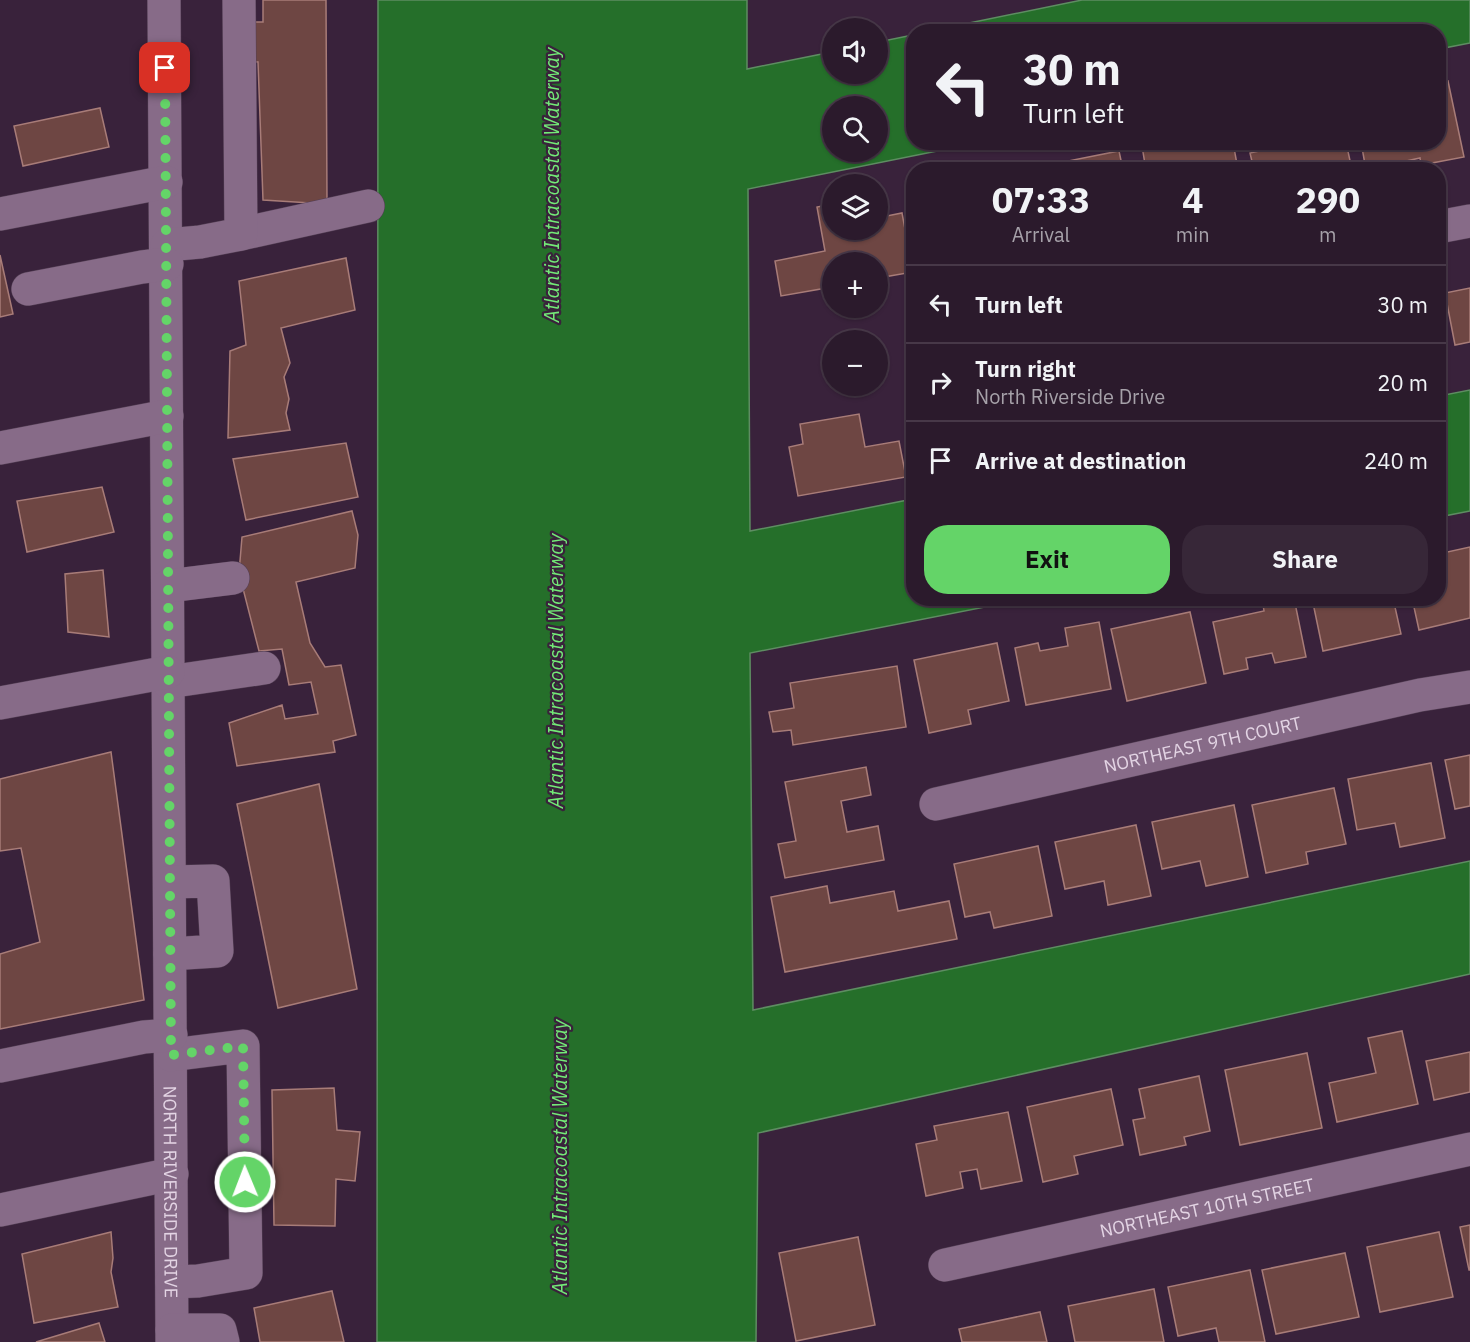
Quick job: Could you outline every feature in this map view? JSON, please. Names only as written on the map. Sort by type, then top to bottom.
[{"type":"street","name":"NORTH RIVERSIDE DRIVE","points":[[164,0],[172,1336]]},
{"type":"street","points":[[239,0],[242,234]]},
{"type":"street","points":[[0,214],[166,182]]},
{"type":"street","points":[[28,290],[142,267],[200,242],[368,206]]},
{"type":"street","points":[[1446,226],[1470,221]]},
{"type":"street","points":[[0,448],[167,416]]},
{"type":"street","points":[[168,585],[233,578]]},
{"type":"street","points":[[0,703],[168,677],[264,668]]},
{"type":"street","name":"NORTHEAST 9TH COURT","points":[[936,804],[1420,695],[1470,687]]},
{"type":"street","points":[[170,882],[213,881],[217,951],[170,954]]},
{"type":"street","points":[[0,1066],[144,1037],[171,1045],[243,1046],[246,1273],[198,1281],[172,1282]]},
{"type":"street","name":"NORTHEAST 10TH STREET","points":[[945,1265],[1470,1149]]},
{"type":"street","points":[[0,1210],[172,1174]]},
{"type":"street","points":[[172,1336],[220,1330],[223,1342]]},
{"type":"water","name":"Atlantic Intracoastal Waterway","points":[[378,0],[747,0],[747,69],[822,54],[822,84],[888,84],[888,40],[906,36],[906,150],[942,150],[888,161],[888,96],[822,96],[822,162],[882,162],[748,189],[750,531],[906,500],[906,606],[990,606],[750,653],[753,1010],[1470,861],[1470,974],[758,1133],[756,1342],[377,1342]]},
{"type":"water","points":[[1082,0],[1470,0],[1470,43],[1446,48],[1446,24],[964,24]]},
{"type":"water","points":[[1470,390],[1470,511],[1446,516],[1446,395]]},
{"type":"building","points":[[263,0],[326,0],[327,204],[263,200],[258,62],[234,61],[233,22],[263,22]]},
{"type":"building","points":[[1446,81],[1448,81],[1464,157],[1437,162],[1421,162],[1420,158],[1402,162],[1365,162],[1362,150],[1446,150]]},
{"type":"building","points":[[100,108],[109,147],[23,166],[14,126]]},
{"type":"building","points":[[1143,150],[1234,150],[1237,162],[1145,162]]},
{"type":"building","points":[[1264,150],[1348,150],[1350,162],[1252,162],[1250,153]]},
{"type":"building","points":[[1119,151],[1121,162],[1068,162]]},
{"type":"building","points":[[822,206],[822,234],[817,207]]},
{"type":"building","points":[[902,213],[906,234],[906,273],[888,276],[888,252],[822,252],[822,289],[781,296],[775,261],[825,251],[823,240],[888,240],[888,216]]},
{"type":"building","points":[[0,255],[13,314],[0,317]]},
{"type":"building","points":[[346,258],[355,310],[281,328],[290,363],[284,377],[289,399],[286,413],[290,430],[228,438],[230,351],[246,345],[239,281]]},
{"type":"building","points":[[1470,288],[1470,342],[1455,345],[1446,293]]},
{"type":"building","points":[[859,414],[865,447],[899,441],[906,477],[798,496],[789,447],[803,444],[800,424]]},
{"type":"building","points":[[346,443],[358,497],[246,520],[233,459]]},
{"type":"building","points":[[102,487],[114,532],[27,552],[17,501]]},
{"type":"building","points":[[352,511],[358,535],[355,568],[296,582],[310,643],[325,667],[341,665],[356,735],[333,741],[335,752],[237,766],[229,723],[282,705],[285,719],[318,714],[311,682],[289,685],[282,649],[259,651],[239,573],[242,537]]},
{"type":"building","points":[[1470,547],[1470,618],[1419,630],[1414,606],[1446,606],[1446,552]]},
{"type":"building","points":[[103,570],[109,637],[68,632],[65,574]]},
{"type":"building","points":[[1263,606],[1296,606],[1306,657],[1275,663],[1272,653],[1246,658],[1248,669],[1224,674],[1213,622],[1264,611]]},
{"type":"building","points":[[1314,606],[1395,606],[1401,634],[1323,651]]},
{"type":"building","points":[[1190,612],[1206,683],[1127,701],[1111,629]]},
{"type":"building","points":[[1099,622],[1111,689],[1026,705],[1015,648],[1038,643],[1040,651],[1068,646],[1065,628]]},
{"type":"building","points":[[997,643],[1009,701],[968,710],[971,724],[929,733],[914,660]]},
{"type":"building","points":[[897,666],[906,727],[793,745],[791,730],[773,732],[769,712],[794,708],[790,683]]},
{"type":"building","points":[[111,752],[144,1000],[0,1029],[0,954],[40,942],[21,848],[0,851],[0,779]]},
{"type":"building","points":[[1470,755],[1470,806],[1455,809],[1445,760]]},
{"type":"building","points":[[1431,763],[1445,838],[1400,847],[1395,823],[1357,830],[1348,779]]},
{"type":"building","points":[[866,767],[871,795],[841,801],[847,832],[878,826],[884,860],[785,878],[778,844],[796,841],[785,782]]},
{"type":"building","points":[[319,784],[357,989],[278,1008],[237,804]]},
{"type":"building","points":[[1334,788],[1346,844],[1306,852],[1308,864],[1266,873],[1252,805]]},
{"type":"building","points":[[1234,805],[1248,877],[1206,886],[1200,861],[1162,869],[1152,822]]},
{"type":"building","points":[[1136,825],[1151,896],[1108,905],[1104,881],[1065,889],[1055,842]]},
{"type":"building","points":[[1038,846],[1052,916],[994,928],[990,912],[965,917],[954,864]]},
{"type":"building","points":[[827,886],[830,903],[894,891],[898,911],[949,901],[957,939],[785,972],[771,897]]},
{"type":"building","points":[[1402,1031],[1418,1104],[1337,1122],[1329,1083],[1376,1073],[1368,1038]]},
{"type":"building","points":[[1470,1052],[1470,1092],[1434,1100],[1426,1061]]},
{"type":"building","points":[[1307,1053],[1322,1128],[1240,1145],[1225,1070]]},
{"type":"building","points":[[1199,1076],[1210,1131],[1184,1137],[1186,1145],[1140,1155],[1133,1120],[1145,1118],[1139,1089]]},
{"type":"building","points":[[334,1088],[337,1130],[360,1132],[355,1181],[336,1179],[335,1226],[274,1225],[272,1090]]},
{"type":"building","points":[[1111,1089],[1123,1145],[1074,1156],[1078,1174],[1043,1182],[1027,1107]]},
{"type":"building","points":[[1008,1112],[1022,1181],[981,1189],[977,1169],[960,1172],[963,1188],[926,1196],[916,1144],[937,1140],[934,1126]]},
{"type":"building","points":[[1470,1225],[1470,1270],[1469,1270],[1460,1227]]},
{"type":"building","points":[[111,1232],[113,1258],[111,1272],[118,1307],[34,1323],[22,1254]]},
{"type":"building","points":[[1439,1232],[1453,1297],[1380,1312],[1367,1247]]},
{"type":"building","points":[[858,1237],[875,1325],[796,1341],[779,1253]]},
{"type":"building","points":[[1345,1253],[1359,1317],[1276,1334],[1262,1270]]},
{"type":"building","points":[[1250,1270],[1265,1342],[1219,1342],[1216,1328],[1178,1336],[1168,1287]]},
{"type":"building","points":[[1154,1289],[1164,1342],[1075,1342],[1068,1306]]},
{"type":"building","points":[[332,1291],[344,1342],[260,1342],[254,1308]]},
{"type":"building","points":[[1040,1312],[1047,1342],[962,1342],[959,1329]]},
{"type":"building","points":[[99,1323],[105,1342],[36,1342]]},
{"type":"route","points":[[165,68],[171,1055],[243,1046],[245,1182]]}]
